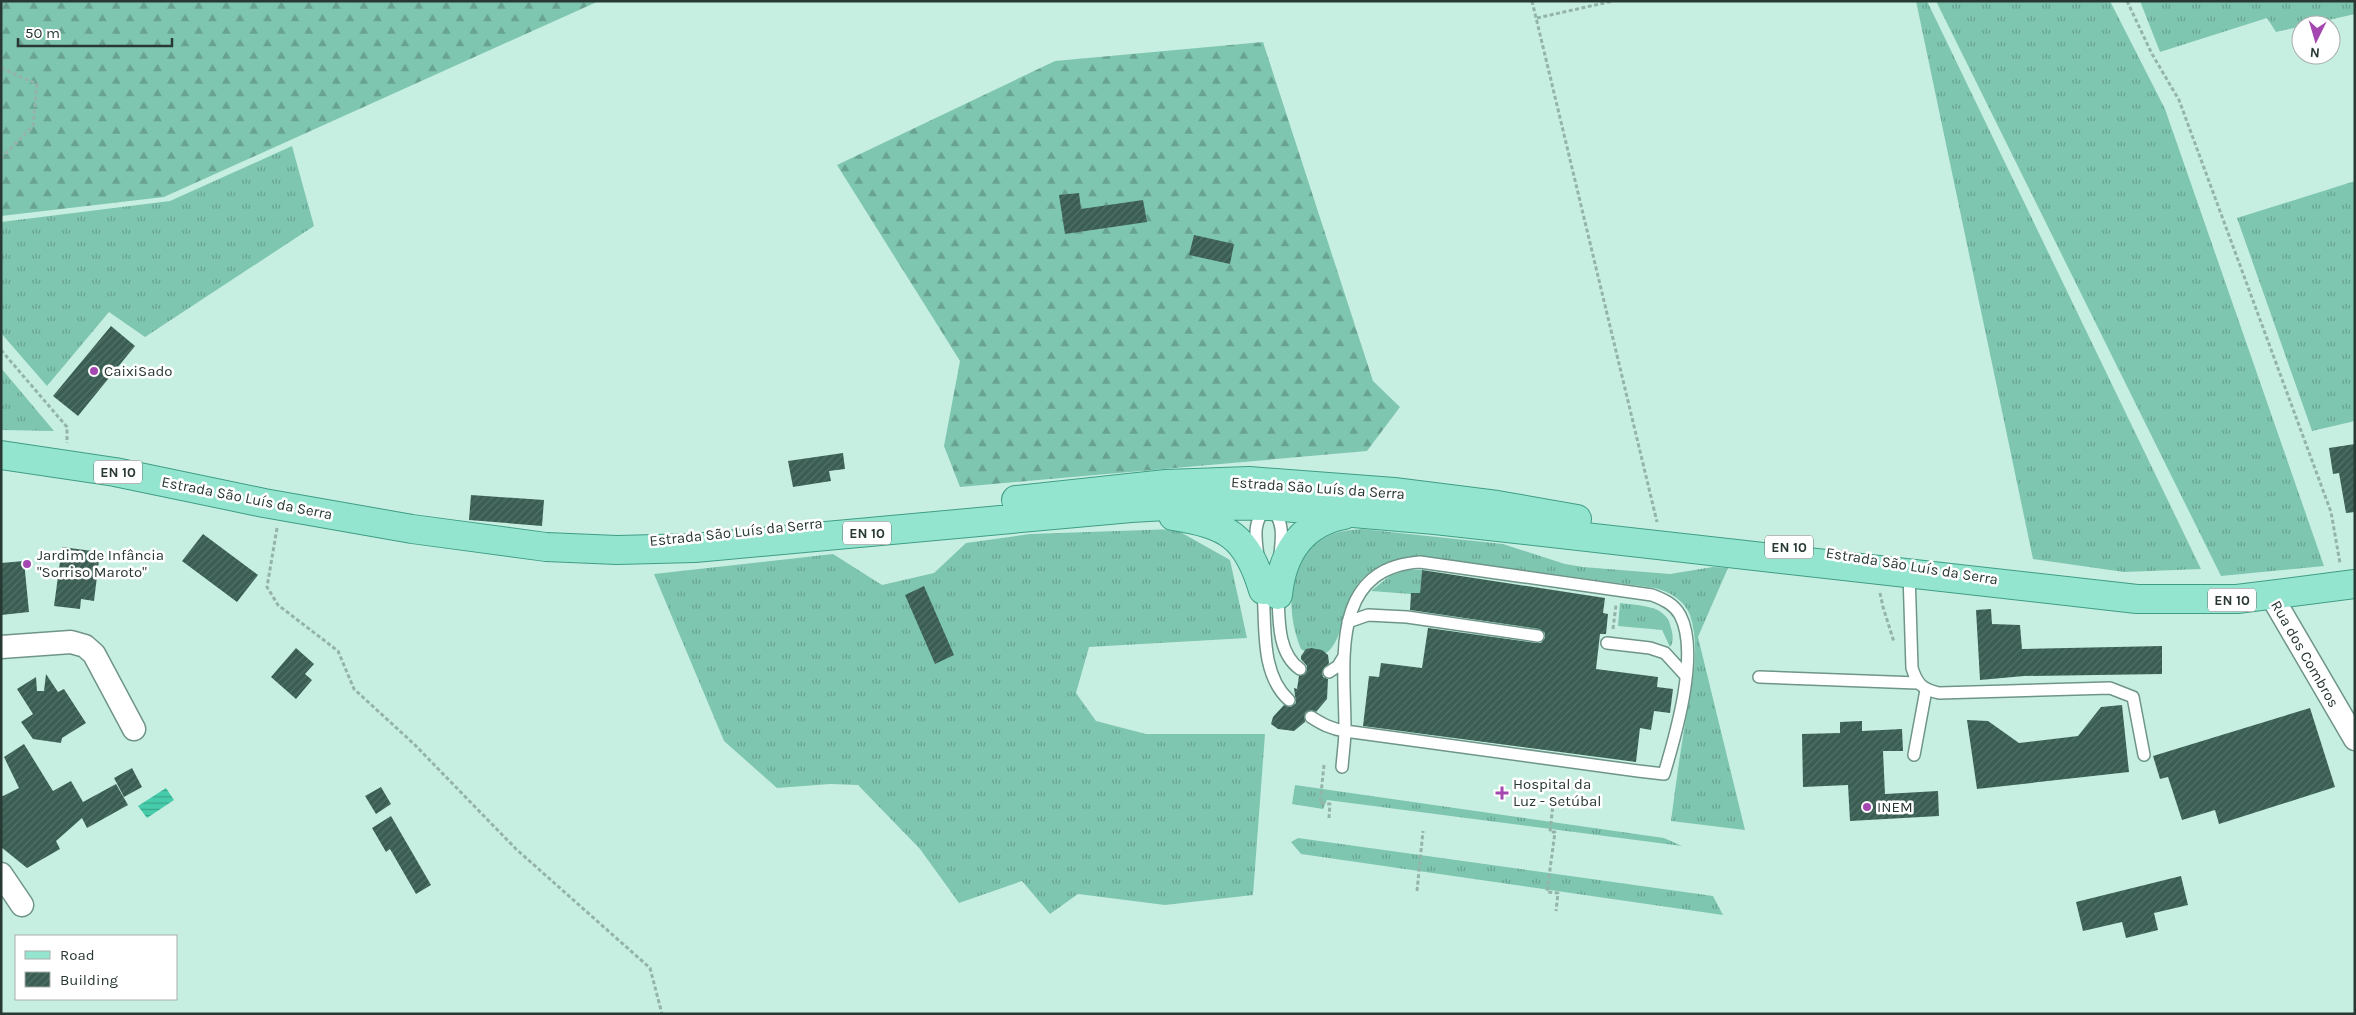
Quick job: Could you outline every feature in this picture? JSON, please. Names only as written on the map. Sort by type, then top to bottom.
[{"type":"main road","name":"Estrada São Luís da Serra","points":[[1,455],[66,464],[464,537],[504,543],[582,549],[695,548],[1102,511],[1277,498],[1394,492],[1850,556],[2108,597]]},
{"type":"main road","name":"Estrada São Luís da Serra","points":[[464,537],[548,544],[616,544],[679,540],[1120,488],[1198,482],[1357,513],[1909,573],[2108,597],[2214,600],[2271,596],[2350,585]]},
{"type":"main road","points":[[1102,511],[1161,514],[1222,528],[1240,542],[1250,555],[1270,593]]},
{"type":"main road","points":[[1270,593],[1281,573],[1288,553],[1306,532],[1320,522],[1357,513]]},
{"type":"street","name":"Rua dos Combros","points":[[2271,596],[2355,739]]},
{"type":"street","points":[[1,647],[72,642],[85,646],[94,654],[134,729]]},
{"type":"street","points":[[1,874],[22,905]]},
{"type":"lane","points":[[1277,498],[1260,516],[1256,528],[1284,647],[1292,663],[1300,669]]},
{"type":"lane","points":[[1277,498],[1281,529],[1270,593],[1269,665],[1277,688],[1289,700]]},
{"type":"lane","points":[[1311,717],[1324,726],[1345,731],[1664,774],[1675,739],[1686,676],[1688,643],[1686,629],[1679,613],[1667,601],[1652,595],[1420,562],[1407,563],[1381,572],[1361,590],[1348,622],[1343,658],[1345,731],[1342,767]]},
{"type":"lane","points":[[1909,573],[1912,666],[1921,686],[1914,755]]},
{"type":"lane","points":[[1348,622],[1368,615],[1398,617],[1538,636]]},
{"type":"lane","points":[[1609,644],[1650,648],[1665,652],[1686,676]]},
{"type":"lane","points":[[1328,672],[1338,666],[1343,658]]},
{"type":"lane","points":[[1758,678],[1921,686],[1939,693],[2110,688],[2133,697],[2144,755]]},
{"type":"path","points":[[1532,1],[1658,530]]},
{"type":"path","points":[[1537,18],[1613,1]]},
{"type":"path","points":[[2127,1],[2152,54],[2179,100],[2203,162],[2331,512],[2350,585]]},
{"type":"path","points":[[1,68],[37,84],[33,126],[1,158]]},
{"type":"path","points":[[1,350],[67,427],[66,464]]},
{"type":"path","points":[[282,505],[274,539],[267,587],[278,605],[338,651],[354,689],[414,744],[516,850],[650,968],[662,1014]]},
{"type":"path","points":[[1609,644],[1618,590]]},
{"type":"path","points":[[1880,590],[1883,607],[1900,656],[1912,666]]},
{"type":"path","points":[[1324,764],[1320,803],[1330,804],[1329,818]]},
{"type":"path","points":[[1554,795],[1550,832],[1555,832],[1547,892],[1558,893],[1556,911]]},
{"type":"path","points":[[1417,891],[1423,831]]},
{"type":"green space","points":[[1,1],[599,1],[164,197],[1,216]]},
{"type":"green space","points":[[1916,1],[1927,1],[2201,569],[2124,572],[2033,559]]},
{"type":"green space","points":[[1936,1],[2110,1],[2165,109],[2324,566],[2221,576]]},
{"type":"green space","points":[[2140,1],[2355,1],[2355,14],[2341,17],[2341,15],[2291,15],[2291,29],[2276,32],[2267,18],[2160,52]]},
{"type":"green space","points":[[1263,42],[1373,381],[1400,407],[1367,451],[960,487],[944,446],[960,361],[837,165],[1055,61]]},
{"type":"green space","points":[[292,146],[314,226],[145,337],[109,312],[47,386],[1,333],[1,222],[170,201]]},
{"type":"green space","points":[[2355,181],[2355,421],[2312,431],[2237,218]]},
{"type":"green space","points":[[1,368],[54,431],[1,430]]},
{"type":"green space","points":[[1175,529],[1230,560],[1247,638],[1089,647],[1076,693],[1096,721],[1146,734],[1265,734],[1253,895],[1165,905],[1078,894],[1050,914],[1022,881],[959,903],[920,849],[858,785],[830,784],[777,788],[724,741],[654,574],[833,554],[882,585],[934,573],[966,543],[1030,534]]},
{"type":"green space","points":[[1362,529],[1503,544],[1565,564],[1583,567],[1670,574],[1713,567],[1728,568],[1698,637],[1745,830],[1671,821],[1695,658],[1695,643],[1690,615],[1676,597],[1655,588],[1426,557],[1406,558],[1377,568],[1361,580],[1350,597],[1338,636],[1332,647],[1325,654],[1315,655],[1301,649],[1296,634],[1291,602],[1297,571],[1304,557],[1314,545],[1328,536],[1349,530]]},
{"type":"green space","points":[[1407,570],[1422,570],[1420,593],[1371,591],[1391,575]]},
{"type":"green space","points":[[1620,603],[1651,608],[1664,614],[1672,633],[1673,641],[1670,647],[1662,630],[1618,626]]},
{"type":"green space","points":[[1295,785],[1664,838],[1682,846],[1327,800],[1323,809],[1292,804]]},
{"type":"green space","points":[[1298,838],[1713,896],[1723,915],[1301,854],[1291,842]]},
{"type":"shaded area","points":[[166,788],[174,800],[147,818],[138,806]]},
{"type":"building","points":[[1079,193],[1081,209],[1143,200],[1147,222],[1065,234],[1059,195]]},
{"type":"building","points":[[1194,235],[1234,244],[1230,264],[1189,255]]},
{"type":"building","name":"CaixiSado","points":[[111,326],[135,346],[78,416],[53,396]]},
{"type":"building","points":[[2355,444],[2355,512],[2346,513],[2339,473],[2333,474],[2329,448]]},
{"type":"building","points":[[843,453],[845,469],[829,471],[831,481],[793,487],[788,461]]},
{"type":"building","points":[[471,495],[544,500],[542,526],[469,520]]},
{"type":"building","points":[[203,534],[258,575],[237,602],[182,561]]},
{"type":"building","points":[[62,547],[100,552],[94,601],[81,599],[80,609],[54,606]]},
{"type":"building","points":[[24,561],[29,612],[1,615],[1,563]]},
{"type":"building","points":[[1422,570],[1605,598],[1603,613],[1608,614],[1606,634],[1600,634],[1596,669],[1658,677],[1657,687],[1673,689],[1670,713],[1654,711],[1651,730],[1640,728],[1636,762],[1363,726],[1369,676],[1379,677],[1381,663],[1422,668],[1428,628],[1537,643],[1541,643],[1545,638],[1545,633],[1539,629],[1410,610],[1411,593],[1420,593]]},
{"type":"building","points":[[924,586],[954,655],[935,664],[905,595]]},
{"type":"building","points":[[1991,609],[1992,624],[2020,625],[2022,649],[2162,646],[2162,674],[2024,676],[1980,680],[1976,610]]},
{"type":"building","points":[[296,648],[314,664],[305,674],[312,680],[296,699],[271,677]]},
{"type":"building","points":[[1306,649],[1322,650],[1328,655],[1329,663],[1322,672],[1323,677],[1328,679],[1327,699],[1316,712],[1311,710],[1305,713],[1305,722],[1294,731],[1278,729],[1271,724],[1273,717],[1284,705],[1291,707],[1296,703],[1294,688],[1297,689],[1299,676],[1305,674],[1307,670],[1307,666],[1301,659],[1301,656]]},
{"type":"building","points":[[46,674],[58,692],[64,689],[86,723],[62,738],[61,743],[33,739],[21,722],[33,714],[17,689],[36,677],[37,691],[44,691]]},
{"type":"building","points":[[2122,705],[2129,772],[1977,789],[1967,720],[1988,721],[2019,743],[2078,736],[2101,707]]},
{"type":"building","points":[[2310,708],[2335,787],[2219,824],[2215,810],[2182,820],[2168,777],[2160,779],[2153,756]]},
{"type":"building","points":[[1862,721],[1862,731],[1902,729],[1903,751],[1883,751],[1885,794],[1938,791],[1939,816],[1850,821],[1848,785],[1803,787],[1802,734],[1840,733],[1840,722]]},
{"type":"building","points":[[24,744],[53,791],[71,781],[83,802],[116,784],[128,805],[87,828],[82,818],[56,841],[60,849],[27,868],[1,847],[1,797],[19,788],[4,757]]},
{"type":"building","points":[[132,768],[142,787],[124,797],[114,778]]},
{"type":"building","points":[[381,787],[391,804],[376,814],[365,796]]},
{"type":"building","points":[[391,816],[431,885],[416,894],[390,849],[386,852],[372,828]]},
{"type":"building","points":[[2181,876],[2188,905],[2154,913],[2158,930],[2126,938],[2122,922],[2083,931],[2076,902]]},
{"type":"place","name":"CaixiSado","points":[[94,371]]},
{"type":"place","name":"Jardim de Infância \"Sorriso Maroto\"","points":[[27,564]]},
{"type":"place","name":"Hospital da Luz - Setúbal","points":[[1502,793]]},
{"type":"place","name":"INEM","points":[[1867,807]]}]
